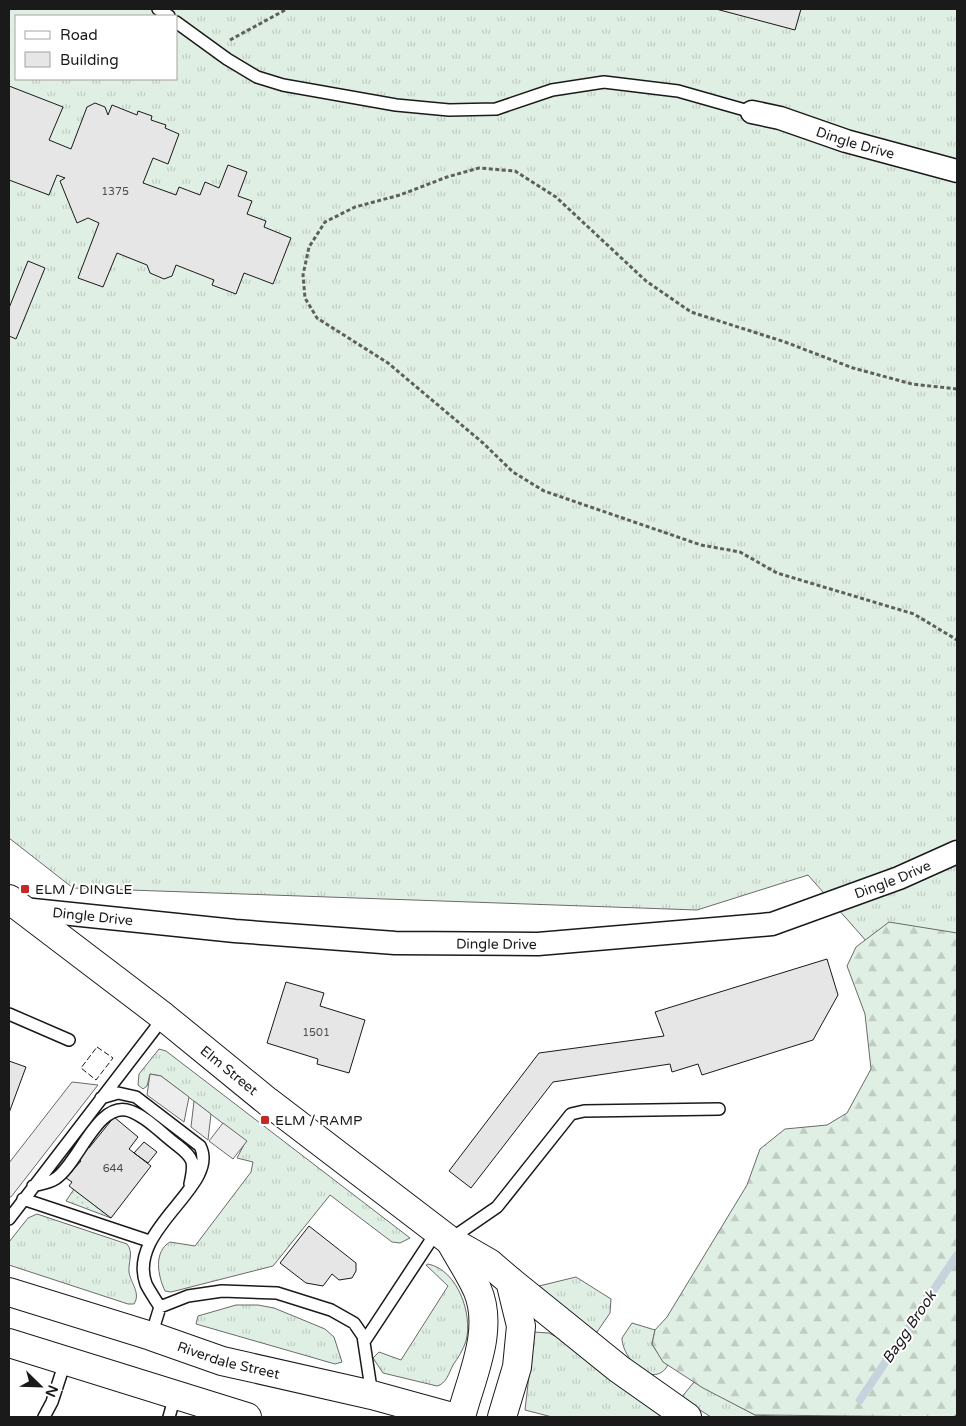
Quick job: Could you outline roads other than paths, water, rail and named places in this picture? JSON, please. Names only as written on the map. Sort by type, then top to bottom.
[{"type":"main road","name":"Elm Street","points":[[13,903],[164,1017],[267,1101],[444,1234],[489,1263],[619,1369],[687,1417]]},
{"type":"main road","name":"Elm Street","points":[[444,1234],[476,1288],[483,1312],[483,1338],[461,1417]]},
{"type":"main road","points":[[502,1417],[517,1367],[521,1326],[510,1281]]},
{"type":"main road","name":"Riverdale Street","points":[[9,1292],[151,1336],[222,1361],[372,1395],[452,1417]]},
{"type":"main road","points":[[9,1343],[65,1362],[172,1407],[247,1417]]},
{"type":"street","name":"Dingle Drive","points":[[752,112],[780,118],[846,141],[957,171]]},
{"type":"street","name":"Dingle Drive","points":[[13,903],[235,930],[395,943],[538,944],[666,935],[772,924],[899,878],[957,852]]},
{"type":"lane","points":[[178,23],[213,49],[257,77],[283,85],[396,106],[473,111],[496,109],[552,90],[604,82],[678,90],[752,112]]},
{"type":"lane","points":[[9,1014],[69,1040]]},
{"type":"lane","points":[[9,1219],[164,1017]]},
{"type":"lane","points":[[101,1098],[118,1093],[136,1097],[200,1146],[203,1153],[204,1162],[189,1188],[149,1241],[144,1254],[146,1282],[160,1307],[151,1336]]},
{"type":"lane","points":[[33,1186],[59,1176],[105,1117],[116,1110],[124,1109],[137,1114],[188,1153],[193,1163],[189,1188]]},
{"type":"lane","points":[[364,1342],[444,1234],[497,1207],[571,1114],[584,1111],[719,1109]]},
{"type":"lane","points":[[23,1199],[149,1241]]},
{"type":"lane","points":[[160,1307],[188,1296],[222,1291],[277,1293],[331,1310],[354,1323],[364,1342],[372,1395]]},
{"type":"lane","points":[[44,1417],[52,1402],[65,1362]]},
{"type":"waterway","name":"Bagg Brook","points":[[860,1400],[957,1255]]},
{"type":"place","name":"ELM / DINGLE","points":[[25,889]]},
{"type":"place","name":"ELM / RAMP","points":[[265,1120]]}]
